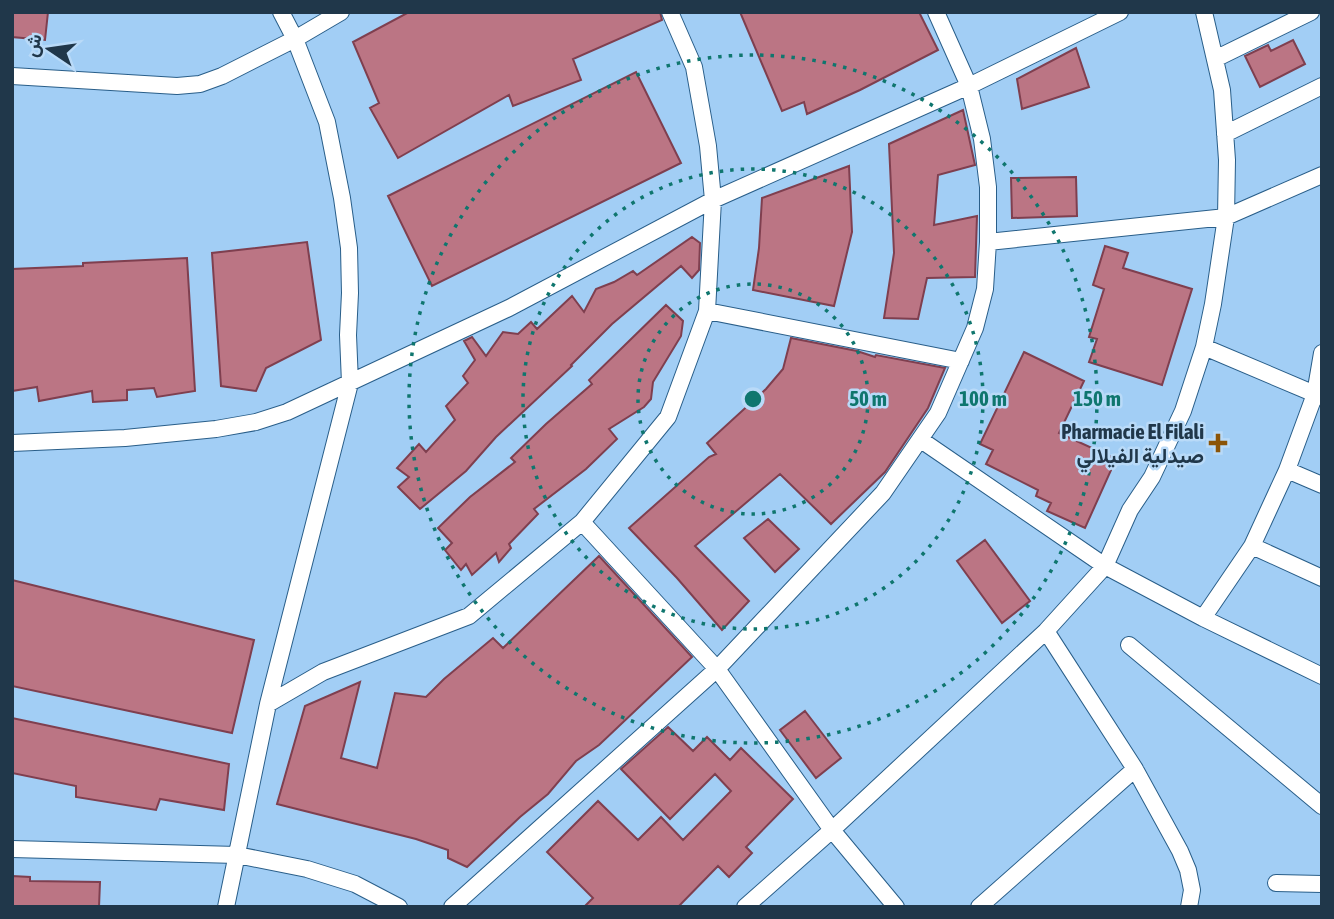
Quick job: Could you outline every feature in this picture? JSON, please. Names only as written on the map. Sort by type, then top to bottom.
[{"type":"street","points":[[226,907],[268,704],[350,383],[349,259],[342,198],[327,122],[295,39],[281,12]]},
{"type":"street","points":[[12,76],[177,86],[200,83],[222,76],[341,12]]},
{"type":"street","points":[[268,704],[323,673],[469,616],[582,522],[668,418],[707,311],[713,200],[708,146],[694,67],[670,12]]},
{"type":"street","points":[[452,907],[717,669],[883,493],[938,413],[975,328],[985,289],[988,187],[982,139],[969,86],[936,12]]},
{"type":"street","points":[[12,443],[125,438],[216,429],[256,422],[287,412],[509,308],[713,200],[969,86],[1120,12]]},
{"type":"street","points":[[745,907],[1046,631],[1105,566],[1130,510],[1152,477],[1183,411],[1204,347],[1226,217],[1227,160],[1222,90],[1204,12]]},
{"type":"street","points":[[1215,59],[1311,12]]},
{"type":"street","points":[[1225,134],[1322,86]]},
{"type":"street","points":[[988,242],[1226,217],[1322,175]]},
{"type":"street","points":[[707,311],[961,361]]},
{"type":"street","points":[[1204,347],[1318,395]]},
{"type":"street","points":[[1203,618],[1252,546],[1287,470],[1318,395],[1322,353]]},
{"type":"street","points":[[921,440],[1105,566],[1322,676]]},
{"type":"street","points":[[1287,470],[1322,485]]},
{"type":"street","points":[[582,522],[717,669],[832,830],[896,907]]},
{"type":"street","points":[[1252,546],[1322,578]]},
{"type":"street","points":[[1046,631],[1135,769],[1180,850],[1192,890],[1189,907]]},
{"type":"street","points":[[1129,645],[1322,806]]},
{"type":"street","points":[[979,907],[1135,769]]},
{"type":"street","points":[[12,849],[237,855],[307,869],[355,884],[399,907]]},
{"type":"street","points":[[1276,883],[1322,884]]},
{"type":"building","points":[[12,12],[48,12],[45,40],[12,37]]},
{"type":"building","points":[[409,12],[660,12],[662,20],[573,59],[581,80],[513,106],[509,95],[398,158],[370,108],[379,103],[353,42]]},
{"type":"building","points":[[740,12],[919,12],[938,50],[807,114],[804,102],[782,111]]},
{"type":"building","points":[[1293,40],[1305,64],[1260,87],[1245,56],[1268,45],[1271,51]]},
{"type":"building","points":[[1076,48],[1089,87],[1022,109],[1017,79]]},
{"type":"building","points":[[636,72],[681,163],[432,286],[388,196]]},
{"type":"building","points":[[963,110],[975,165],[938,175],[934,225],[977,216],[975,277],[927,278],[918,319],[884,318],[894,253],[889,144]]},
{"type":"building","points":[[849,166],[852,232],[834,306],[753,290],[762,198]]},
{"type":"building","points":[[1076,177],[1077,216],[1012,218],[1011,178]]},
{"type":"building","points":[[692,237],[700,243],[699,270],[692,278],[681,266],[612,324],[572,366],[496,437],[466,471],[420,509],[398,487],[409,477],[397,468],[419,444],[426,452],[455,420],[446,406],[468,383],[463,376],[475,360],[464,341],[472,337],[486,356],[503,332],[518,334],[531,322],[537,329],[572,296],[584,312],[596,289],[633,271],[637,275]]},
{"type":"building","points":[[307,242],[321,340],[266,368],[256,391],[221,386],[212,253]]},
{"type":"building","points":[[1105,246],[1128,253],[1123,268],[1192,289],[1162,385],[1089,362],[1097,339],[1089,337],[1104,289],[1093,285]]},
{"type":"building","points":[[187,258],[195,391],[157,397],[154,388],[127,390],[127,400],[93,402],[92,391],[39,401],[37,387],[12,391],[12,269]]},
{"type":"building","points":[[666,305],[683,321],[681,336],[653,382],[651,399],[644,407],[609,429],[617,439],[586,469],[534,509],[538,514],[509,544],[511,548],[499,562],[496,553],[472,575],[466,564],[461,570],[445,550],[452,543],[438,528],[470,497],[515,462],[511,458],[592,384],[589,380]]},
{"type":"building","points":[[791,338],[875,357],[876,355],[945,368],[928,408],[885,472],[831,524],[780,474],[695,546],[749,601],[722,630],[629,528],[709,457],[716,454],[707,443],[766,389],[783,369]]},
{"type":"building","points":[[1024,352],[1084,381],[1059,433],[1116,459],[1085,528],[1047,511],[1051,503],[1036,496],[1038,490],[986,464],[993,450],[980,444]]},
{"type":"building","points":[[768,519],[799,549],[775,572],[744,538]]},
{"type":"building","points":[[985,540],[1030,601],[1002,623],[957,561]]},
{"type":"building","points":[[599,556],[692,657],[599,745],[576,761],[548,794],[467,867],[448,858],[448,850],[416,839],[277,804],[305,706],[360,682],[341,758],[377,768],[395,693],[426,697],[493,638],[503,648]]},
{"type":"building","points":[[12,580],[254,640],[232,733],[12,686]]},
{"type":"building","points":[[805,711],[841,758],[816,778],[780,730]]},
{"type":"building","points":[[12,718],[229,764],[224,810],[160,799],[156,810],[76,797],[76,786],[12,773]]},
{"type":"building","points":[[668,727],[693,751],[707,737],[730,760],[741,748],[793,799],[746,847],[752,853],[729,877],[718,866],[678,907],[584,907],[593,898],[547,852],[598,801],[638,840],[661,817],[683,840],[731,791],[715,774],[670,819],[621,769]]},
{"type":"building","points":[[12,876],[30,877],[30,881],[100,882],[99,907],[12,907]]},
{"type":"place","name":"Pharmacie El Filali صيدلية الفيلالي","points":[[1218,443]]}]
